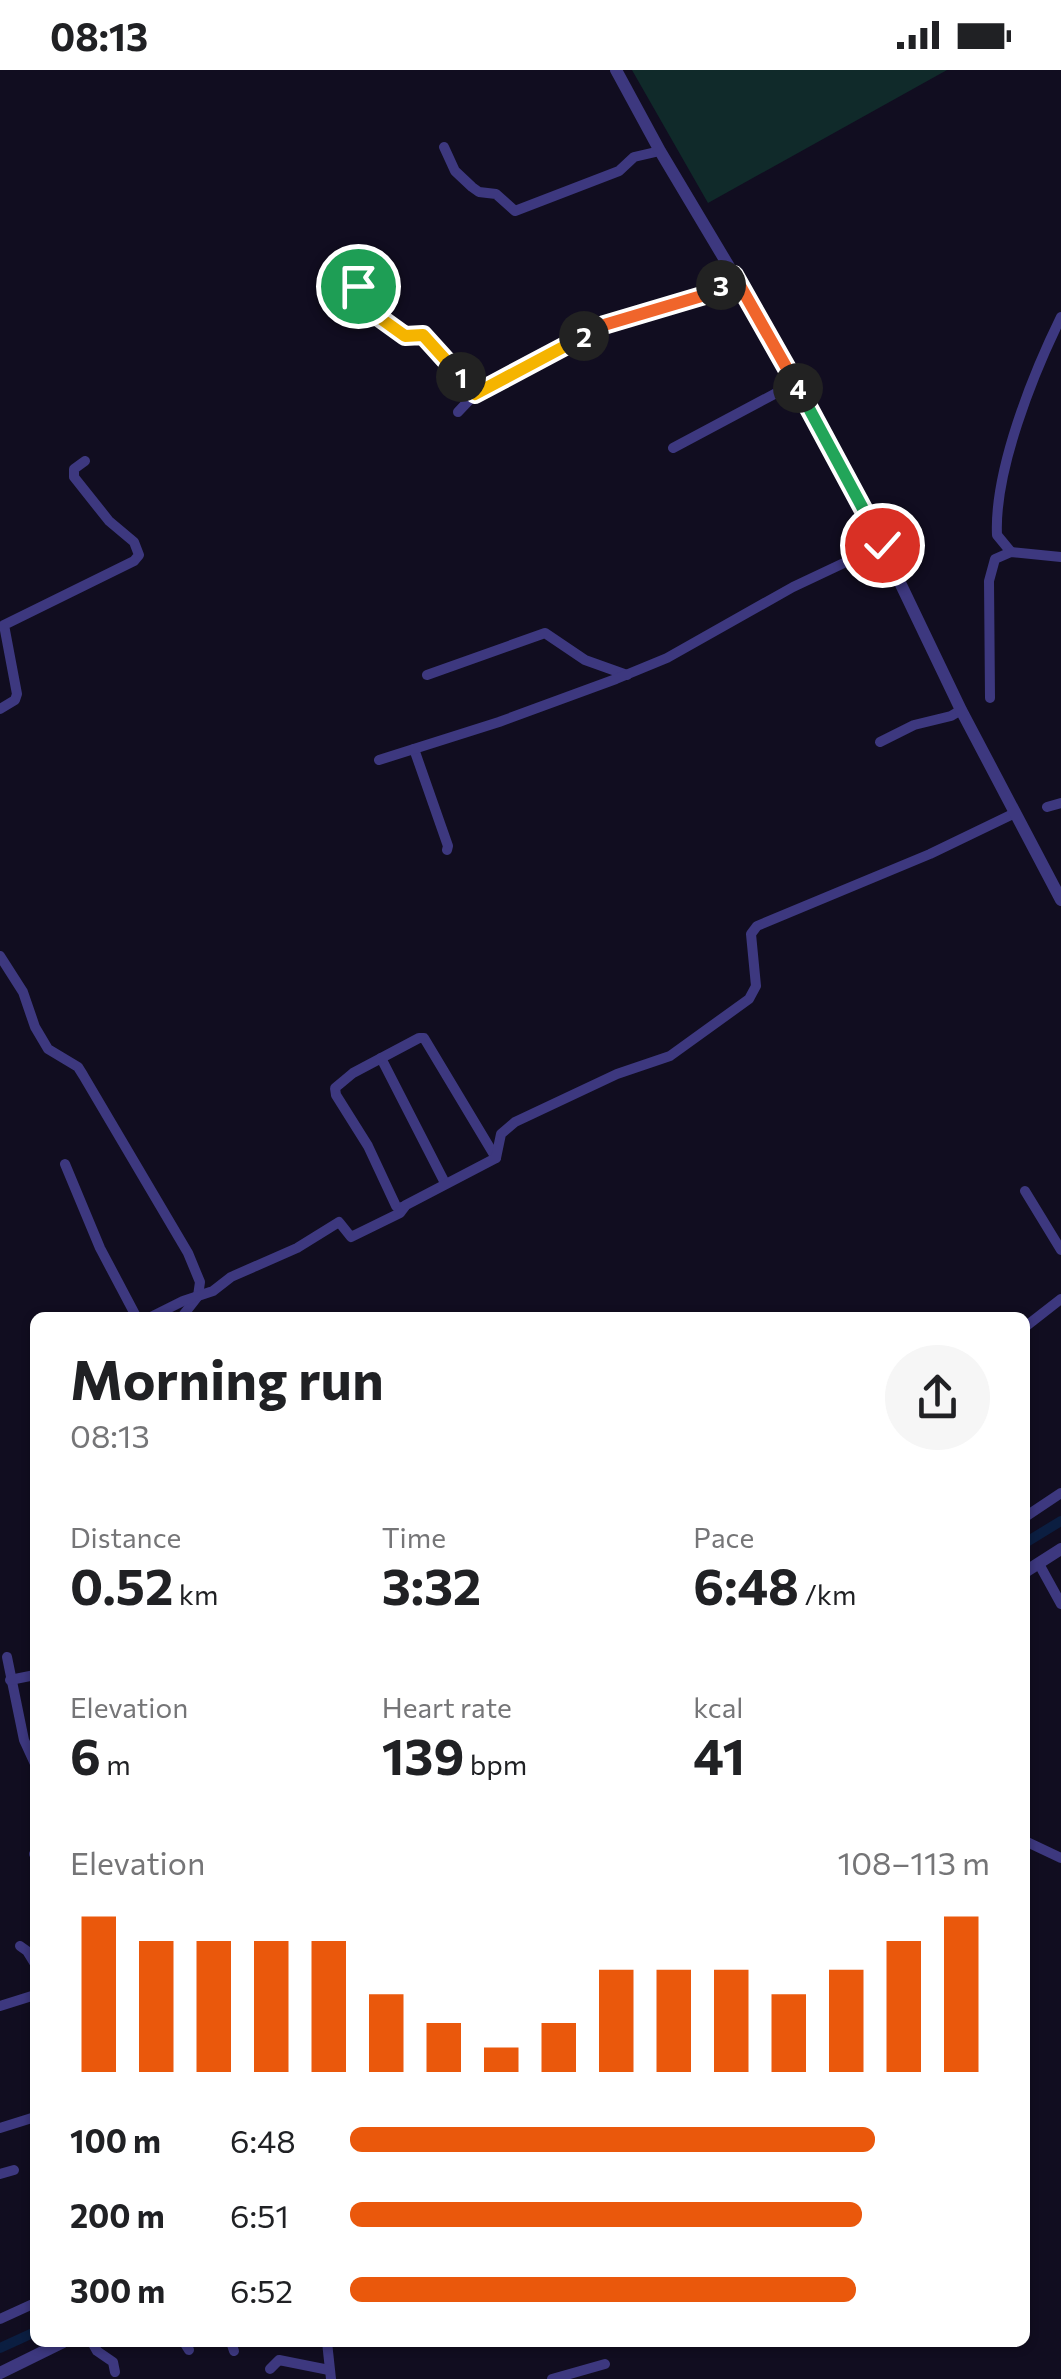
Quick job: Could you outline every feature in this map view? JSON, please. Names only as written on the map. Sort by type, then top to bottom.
[{"type":"street","points":[[616,70],[795,383],[882,545],[961,710],[1061,900]]},
{"type":"street","points":[[444,147],[455,171],[472,187],[496,194],[514,210],[619,170],[634,156],[660,151]]},
{"type":"street","points":[[345,261],[380,318],[405,336],[423,335],[475,394]]},
{"type":"street","points":[[458,412],[475,394],[604,325],[705,295],[734,275]]},
{"type":"street","points":[[1011,552],[996,535],[1000,498],[1022,408],[1061,316]]},
{"type":"street","points":[[673,448],[795,383]]},
{"type":"street","points":[[0,709],[15,700],[17,694],[4,625],[134,561],[139,555],[134,542],[109,521],[74,477],[74,469],[85,460]]},
{"type":"street","points":[[379,760],[500,722],[627,675],[728,626],[793,586],[882,545]]},
{"type":"street","points":[[990,698],[991,568],[1000,554],[1011,552],[1061,557]]},
{"type":"street","points":[[426,676],[545,633],[594,665],[627,675]]},
{"type":"street","points":[[880,742],[914,725],[961,710]]},
{"type":"street","points":[[414,749],[447,850]]},
{"type":"street","points":[[1047,807],[1061,803]]},
{"type":"street","points":[[496,1158],[501,1134],[515,1122],[617,1074],[670,1056],[748,999],[756,986],[751,934],[758,926],[1015,814]]},
{"type":"street","points":[[0,956],[22,992],[48,1049],[78,1067],[188,1254],[200,1282],[198,1296],[186,1312]]},
{"type":"street","points":[[424,1038],[496,1158],[399,1208],[335,1091],[352,1073],[424,1038]]},
{"type":"street","points":[[381,1058],[445,1183]]},
{"type":"street","points":[[65,1164],[100,1248],[134,1312]]},
{"type":"street","points":[[1025,1192],[1061,1250]]},
{"type":"street","points":[[163,1312],[213,1292],[220,1284],[297,1248],[338,1222],[350,1237],[400,1213],[406,1205]]},
{"type":"street","points":[[1030,1323],[1061,1300]]},
{"type":"street","points":[[1030,1515],[1061,1493]]},
{"type":"street","points":[[1030,1569],[1061,1550]]},
{"type":"street","points":[[1039,1564],[1061,1604]]},
{"type":"street","points":[[6,1657],[30,1753]]},
{"type":"street","points":[[10,1680],[30,1676]]},
{"type":"street","points":[[1030,1844],[1061,1858]]},
{"type":"street","points":[[20,1946],[30,1955]]},
{"type":"street","points":[[0,2006],[30,1997]]},
{"type":"street","points":[[0,2128],[30,2119]]},
{"type":"street","points":[[0,2174],[14,2170]]},
{"type":"street","points":[[2,2315],[30,2305]]},
{"type":"street","points":[[0,2373],[53,2347]]},
{"type":"street","points":[[95,2347],[114,2362],[115,2372]]},
{"type":"street","points":[[270,2369],[279,2360],[288,2360],[330,2374],[327,2347]]},
{"type":"street","points":[[552,2379],[606,2364]]},
{"type":"green space","points":[[632,70],[947,70],[708,203]]},
{"type":"waterway","points":[[1030,1540],[1061,1521]]},
{"type":"waterway","points":[[0,2348],[30,2334]]},
{"type":"route","points":[[358,286],[380,318],[405,336],[423,335],[475,394],[604,325],[705,295],[734,275],[882,545]]}]
